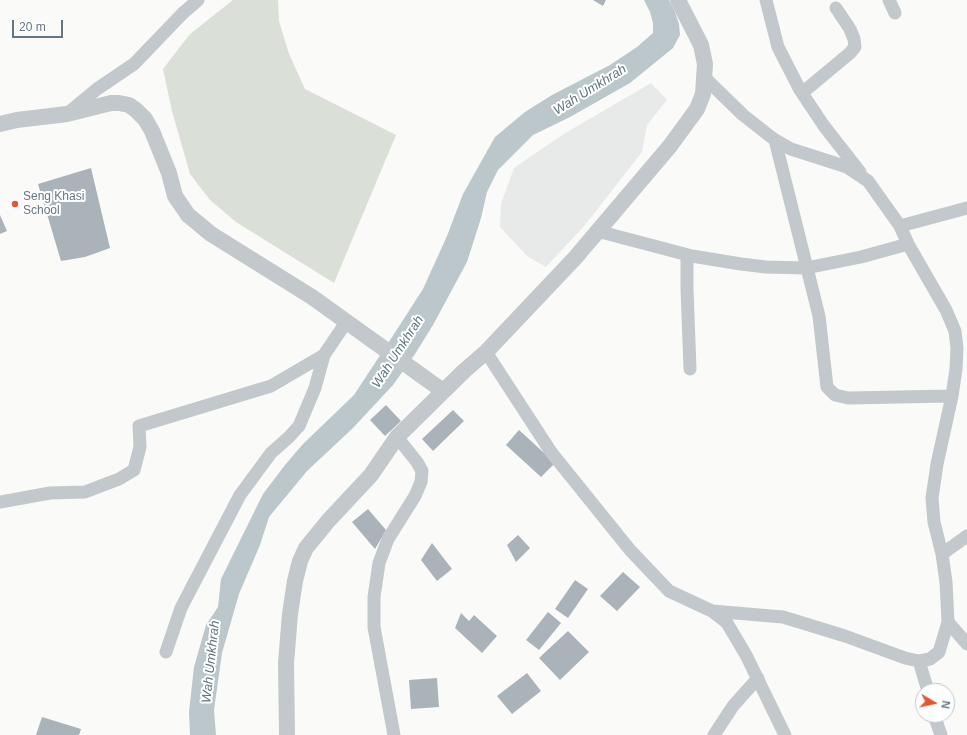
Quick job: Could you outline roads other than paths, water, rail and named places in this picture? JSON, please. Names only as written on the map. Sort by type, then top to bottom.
[{"type":"street","points":[[67,114],[97,89],[134,64],[183,13],[198,0]]},
{"type":"street","points":[[287,735],[286,662],[295,581],[300,561],[306,548],[328,521],[371,476],[397,437],[443,391],[486,352],[597,232],[670,146],[697,109],[703,94],[705,64],[701,45],[678,0]]},
{"type":"street","points":[[712,611],[783,617],[845,636],[905,658],[919,661],[930,659],[939,652],[948,622],[946,582],[942,554],[934,522],[932,498],[938,458],[962,346],[946,310],[908,244],[900,226],[868,181],[824,126],[802,93],[778,47],[766,0]]},
{"type":"street","points":[[889,0],[895,13]]},
{"type":"street","points":[[802,93],[850,53],[855,47],[850,29],[836,8]]},
{"type":"street","points":[[705,78],[743,115],[775,140],[791,150],[847,167],[868,181]]},
{"type":"street","points":[[0,124],[17,120],[67,114],[111,103],[129,105],[145,119],[152,131],[169,173],[175,196],[188,215],[211,234],[312,297],[347,321],[443,391]]},
{"type":"street","points":[[775,140],[819,316],[827,387],[835,395],[848,398],[952,396]]},
{"type":"street","points":[[900,226],[967,208]]},
{"type":"street","points":[[597,232],[687,255],[741,264],[806,268],[861,257],[908,244]]},
{"type":"street","points":[[687,255],[690,368]]},
{"type":"street","points":[[166,652],[181,608],[240,495],[271,454],[289,438],[299,426],[315,388],[324,355],[347,321]]},
{"type":"street","points":[[486,352],[551,452],[630,550],[669,591],[712,611],[727,623],[758,678],[785,735]]},
{"type":"street","points":[[0,502],[50,493],[85,492],[119,479],[134,470],[140,447],[139,426],[271,386],[324,355]]},
{"type":"street","points":[[394,735],[374,627],[374,597],[379,563],[388,539],[415,496],[421,482],[422,471],[417,462],[397,437]]},
{"type":"street","points":[[942,554],[967,536]]},
{"type":"street","points":[[948,622],[967,644]]},
{"type":"street","points":[[919,661],[926,683]]},
{"type":"street","points":[[714,735],[733,706],[758,678]]},
{"type":"street","points":[[937,723],[941,735]]},
{"type":"water","name":"Wah Umkhrah","points":[[644,0],[669,0],[679,24],[680,35],[673,48],[630,83],[570,117],[533,135],[498,170],[487,192],[481,218],[467,262],[433,325],[415,354],[393,385],[353,428],[307,471],[269,517],[260,545],[239,594],[222,653],[214,710],[216,735],[190,735],[189,712],[194,667],[206,625],[218,607],[221,579],[263,494],[303,444],[354,395],[394,334],[423,289],[447,236],[463,194],[495,137],[525,112],[552,95],[610,65],[637,47],[653,33],[653,23],[650,12]]},
{"type":"place","name":"Seng Khasi School","points":[[15,204]]}]
